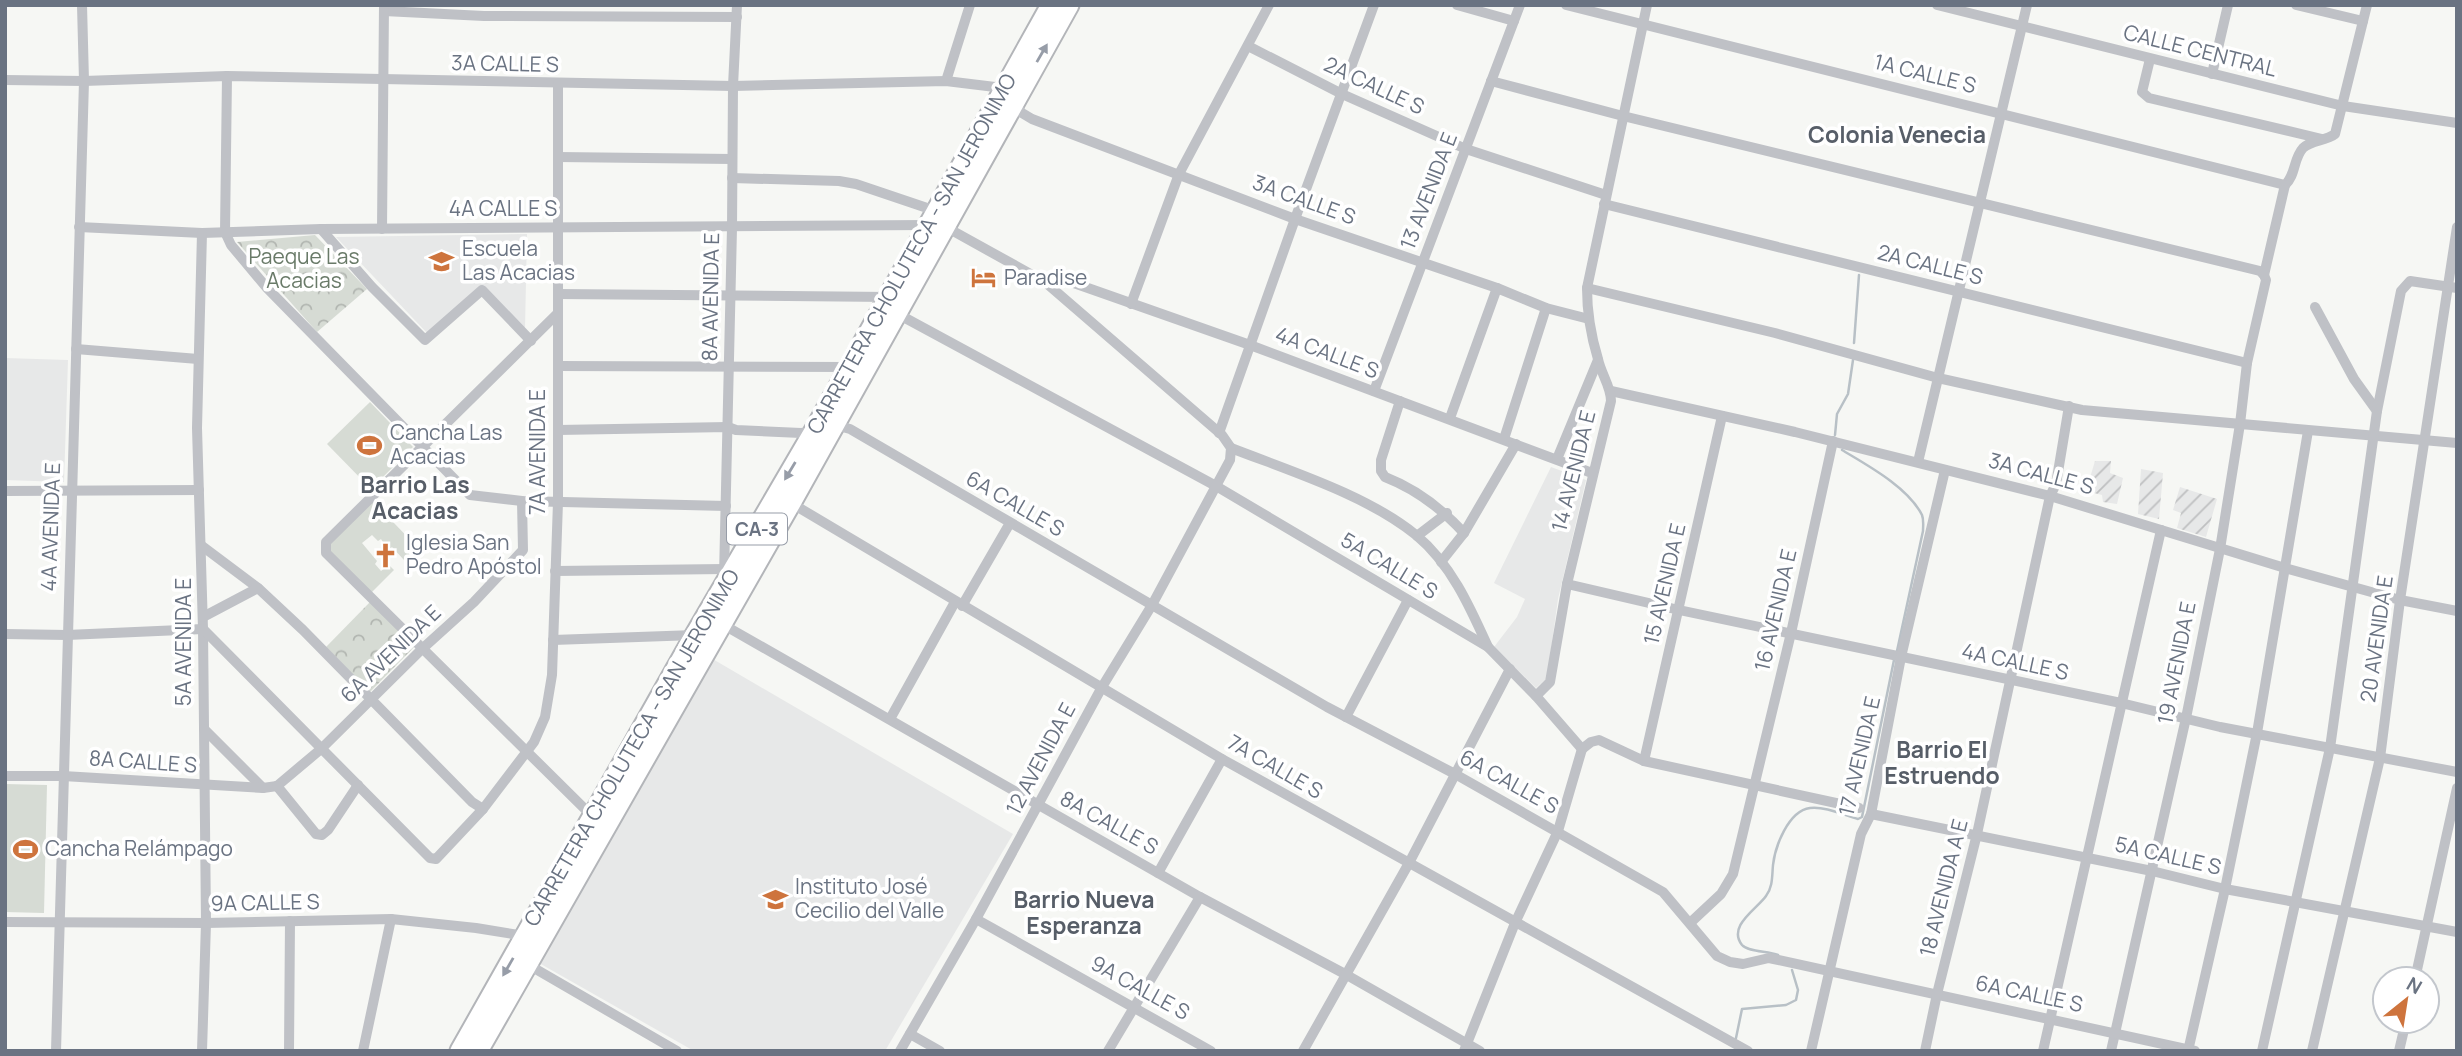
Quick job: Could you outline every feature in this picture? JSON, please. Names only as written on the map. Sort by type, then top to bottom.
[{"type":"highway","name":"CARRETERA CHOLUTECA - SAN JERONIMO","points":[[1008,97],[1051,5]]},
{"type":"highway","name":"CARRETERA CHOLUTECA - SAN JERONIMO","points":[[478,1051],[791,503],[826,430],[936,221],[1008,97],[1069,5]]},
{"type":"highway","name":"CARRETERA CHOLUTECA - SAN JERONIMO","points":[[460,1051],[722,589],[826,430],[850,367],[892,305]]},
{"type":"street","name":"4A AVENIDA E","points":[[57,1051],[84,81],[82,5]]},
{"type":"street","name":"8A AVENIDA E","points":[[722,589],[725,569],[733,86],[737,5]]},
{"type":"street","points":[[946,81],[970,5]]},
{"type":"street","points":[[1131,304],[1179,174],[1269,5]]},
{"type":"street","points":[[1219,433],[1374,5]]},
{"type":"street","points":[[1457,5],[1514,21]]},
{"type":"street","name":"13 AVENIDA E","points":[[1374,391],[1520,5]]},
{"type":"street","name":"1A CALLE S","points":[[1566,5],[2280,185]]},
{"type":"street","name":"14 AVENIDA E","points":[[1536,696],[1550,682],[1567,584],[1611,391],[1598,360],[1589,320],[1587,288],[1647,5]]},
{"type":"street","name":"CALLE CENTRAL","points":[[1937,5],[2343,106],[2457,123]]},
{"type":"street","points":[[1918,462],[2027,5]]},
{"type":"street","points":[[2212,74],[2228,5]]},
{"type":"street","points":[[2296,5],[2363,22]]},
{"type":"street","points":[[2280,185],[2292,179],[2299,155],[2305,146],[2335,134],[2367,5]]},
{"type":"street","points":[[382,229],[384,8],[484,16],[737,17]]},
{"type":"street","name":"2A CALLE S","points":[[1248,46],[1342,94],[1466,149],[1605,199],[1960,292],[2247,363]]},
{"type":"street","points":[[2150,59],[2142,92],[2149,98],[2324,139]]},
{"type":"street","name":"3A CALLE S","points":[[5,79],[84,81],[227,76],[733,86],[946,81],[985,84],[1008,97],[1022,113],[1032,118],[1295,219],[1497,288],[1546,308],[1589,320]]},
{"type":"street","points":[[227,76],[225,232],[230,245],[267,288],[470,495],[522,501],[726,506]]},
{"type":"street","points":[[1491,81],[1623,116],[2260,271],[2265,277]]},
{"type":"street","name":"7A AVENIDA E","points":[[358,785],[430,858],[436,859],[483,809],[534,742],[545,717],[552,675],[558,502],[558,84]]},
{"type":"street","points":[[558,157],[732,159]]},
{"type":"street","points":[[732,178],[839,181],[856,184],[936,221]]},
{"type":"street","name":"19 AVENIDA E","points":[[2112,1051],[2186,718],[2220,549],[2247,363],[2280,185]]},
{"type":"street","name":"4A CALLE S","points":[[79,227],[202,233],[321,229],[732,228],[936,221],[1045,282],[1219,433],[1231,454]]},
{"type":"street","name":"20 AVENIDA E","points":[[2312,1051],[2380,758],[2400,600],[2453,287],[2457,227]]},
{"type":"street","points":[[321,229],[372,287],[425,340],[482,290],[531,341]]},
{"type":"street","name":"5A AVENIDA E","points":[[202,233],[198,359],[206,923],[202,1051]]},
{"type":"street","name":"4A CALLE S","points":[[1045,282],[1068,281],[1450,418],[1592,473]]},
{"type":"street","points":[[2262,1051],[2330,748],[2377,411],[2401,291],[2410,281],[2453,287]]},
{"type":"street","points":[[1450,418],[1497,288]]},
{"type":"street","points":[[1587,288],[1775,333],[1938,378],[2082,410],[2457,443]]},
{"type":"street","points":[[558,294],[731,296],[892,305]]},
{"type":"street","name":"5A CALLE S","points":[[892,305],[1216,486],[1488,648],[1536,696],[1582,749]]},
{"type":"street","points":[[2315,307],[2354,379],[2377,411]]},
{"type":"street","points":[[1504,439],[1546,308]]},
{"type":"street","points":[[557,314],[326,542],[324,548],[326,553],[593,818]]},
{"type":"street","points":[[76,349],[198,359]]},
{"type":"street","points":[[1557,459],[1598,360]]},
{"type":"street","points":[[558,366],[850,367]]},
{"type":"street","name":"3A CALLE S","points":[[1611,391],[1833,441],[2050,496],[2285,568],[2400,600],[2457,611]]},
{"type":"street","points":[[1400,401],[1381,460],[1381,471],[1385,477],[1447,513],[1464,533]]},
{"type":"street","name":"18 AVENIDA A E","points":[[1925,1051],[1978,834],[2050,496],[2056,484],[2069,406]]},
{"type":"street","name":"15 AVENIDA E","points":[[1644,761],[1722,416]]},
{"type":"street","points":[[558,430],[728,427],[736,430],[801,433],[826,430]]},
{"type":"street","name":"6A CALLE S","points":[[826,430],[850,429],[1346,717],[1455,774],[1663,892],[1717,956],[1730,962],[1743,964],[1769,958],[2190,1050]]},
{"type":"street","points":[[2190,1050],[2257,733],[2308,431]]},
{"type":"street","name":"16 AVENIDA E","points":[[1690,923],[1721,894],[1733,874],[1791,633],[1833,441]]},
{"type":"street","points":[[1441,562],[1464,533],[1516,444]]},
{"type":"street","points":[[1231,454],[1341,492],[1417,536],[1441,562],[1465,598],[1488,648]]},
{"type":"street","name":"12 AVENIDA E","points":[[900,1051],[976,919],[1102,687],[1152,605],[1231,454]]},
{"type":"street","name":"17 AVENIDA E","points":[[1811,1051],[1861,835],[1871,814],[1901,657],[1945,470]]},
{"type":"street","points":[[5,491],[199,490]]},
{"type":"street","name":"6A AVENIDA E","points":[[277,786],[321,749],[523,550],[522,501]]},
{"type":"street","name":"7A CALLE S","points":[[791,503],[1222,760],[1748,1051]]},
{"type":"street","points":[[1417,536],[1447,513]]},
{"type":"street","points":[[890,719],[1010,523]]},
{"type":"street","points":[[2043,1051],[2161,530]]},
{"type":"street","points":[[202,546],[258,589],[372,699],[472,802],[483,809]]},
{"type":"street","points":[[555,571],[725,569]]},
{"type":"street","name":"4A CALLE S","points":[[1567,584],[2121,703],[2220,727],[2457,772]]},
{"type":"street","points":[[203,617],[258,589]]},
{"type":"street","points":[[1346,717],[1408,600]]},
{"type":"street","name":"8A CALLE S","points":[[722,624],[1037,806],[1345,974],[1465,1047],[1480,1051]]},
{"type":"street","points":[[5,634],[67,635],[203,629],[358,785],[322,835],[316,834],[277,786]]},
{"type":"street","points":[[553,640],[695,635]]},
{"type":"street","points":[[1303,1051],[1409,863],[1510,669]]},
{"type":"street","points":[[204,729],[263,788]]},
{"type":"street","points":[[1465,1047],[1515,923],[1558,831],[1582,749],[1591,742],[1599,740],[1644,761],[1859,808]]},
{"type":"street","points":[[1158,873],[1222,760]]},
{"type":"street","name":"8A CALLE S","points":[[5,776],[63,776],[263,788],[277,786]]},
{"type":"street","points":[[2418,965],[2457,788]]},
{"type":"street","name":"5A CALLE S","points":[[1871,814],[2152,871],[2225,890],[2457,932]]},
{"type":"street","points":[[1108,1051],[1200,897]]},
{"type":"street","points":[[363,1051],[391,919]]},
{"type":"street","name":"9A CALLE S","points":[[5,922],[206,923],[391,919],[526,936]]},
{"type":"street","name":"9A CALLE S","points":[[976,919],[1211,1051]]},
{"type":"street","points":[[289,1051],[290,921]]},
{"type":"street","points":[[527,964],[677,1051]]},
{"type":"street","points":[[910,1034],[940,1051]]},
{"type":"shaded area","name":"Escuela Las Acacias","points":[[527,234],[525,329],[484,285],[428,334],[336,237]]},
{"type":"shaded area","points":[[5,358],[68,360],[64,482],[5,480]]},
{"type":"shaded area","points":[[2095,461],[2111,461],[2110,473],[2123,478],[2117,504],[2103,502],[2102,495],[2086,491]]},
{"type":"shaded area","points":[[1551,467],[1586,480],[1558,599],[1547,678],[1536,688],[1494,647],[1517,617],[1525,599],[1494,583]]},
{"type":"shaded area","points":[[2141,469],[2163,473],[2159,519],[2138,514]]},
{"type":"shaded area","points":[[2180,487],[2217,499],[2206,537],[2177,528],[2181,513],[2173,510]]},
{"type":"shaded area","name":"Instituto José Cecilio del Valle","points":[[711,658],[1013,834],[885,1051],[694,1051],[539,963]]},
{"type":"green space","name":"Paeque Las Acacias","points":[[315,235],[367,289],[317,332],[237,242]]},
{"type":"green space","name":"Cancha Las Acacias","points":[[370,402],[413,447],[371,489],[327,444]]},
{"type":"green space","points":[[372,500],[417,547],[404,560],[392,547],[388,550],[381,539],[378,541],[372,535],[362,543],[377,561],[375,564],[381,571],[389,565],[394,570],[371,593],[329,552],[330,544]]},
{"type":"green space","points":[[370,602],[415,646],[370,692],[326,647]]},
{"type":"green space","name":"Cancha Relámpago","points":[[5,784],[47,785],[44,913],[5,912]]},
{"type":"waterway","points":[[1854,343],[1859,275]]},
{"type":"waterway","points":[[1835,435],[1837,414],[1848,394],[1853,360]]},
{"type":"waterway","points":[[1842,450],[1897,486],[1916,505],[1923,517],[1923,531],[1897,651]]},
{"type":"waterway","points":[[1778,955],[1742,945],[1738,931],[1745,918],[1768,892],[1777,849],[1784,831],[1795,816],[1802,811],[1816,808],[1858,819],[1862,817],[1894,660]]},
{"type":"waterway","points":[[1736,1038],[1742,1009],[1786,1005],[1796,1000],[1798,990],[1792,970]]},
{"type":"place","name":"Escuela Las Acacias","points":[[442,261]]},
{"type":"place","name":"Paradise","points":[[984,278]]},
{"type":"place","name":"Cancha Las Acacias","points":[[370,445]]},
{"type":"place","name":"Iglesia San Pedro Apóstol","points":[[386,555]]},
{"type":"place","name":"Cancha Relámpago","points":[[25,849]]},
{"type":"place","name":"Instituto José Cecilio del Valle","points":[[775,899]]},
{"type":"district","name":"Colonia Venecia","points":[[1897,135]]},
{"type":"district","name":"Barrio Las Acacias","points":[[415,498]]},
{"type":"district","name":"Barrio El Estruendo","points":[[1942,763]]},
{"type":"district","name":"Barrio Nueva Esperanza","points":[[1084,913]]}]
